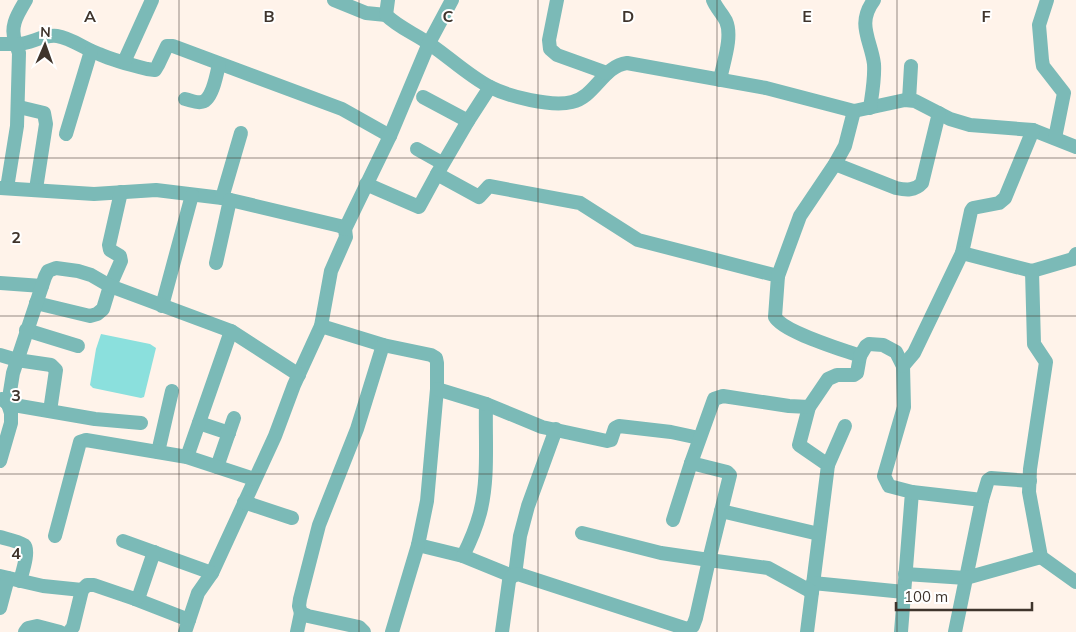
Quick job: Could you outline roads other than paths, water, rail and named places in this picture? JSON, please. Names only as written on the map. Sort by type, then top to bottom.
[{"type":"street","points":[[26,0],[13,23],[12,35],[19,53],[18,126],[4,188],[36,189],[78,194],[156,190],[226,200],[340,226],[345,229]]},
{"type":"street","points":[[124,62],[152,0]]},
{"type":"street","points":[[334,0],[366,13],[386,15],[393,22],[429,43],[490,87],[545,103],[574,102],[584,97],[618,64],[627,63],[766,88],[854,111],[909,100],[916,101],[950,119],[970,125],[1033,130],[1076,146]]},
{"type":"street","points":[[386,15],[388,0]]},
{"type":"street","points":[[69,632],[73,627],[82,590],[87,586],[94,585],[135,599],[187,626],[198,593],[212,572],[275,436],[321,326],[331,271],[346,237],[345,229],[390,136],[429,43],[452,0]]},
{"type":"street","points":[[557,0],[549,40],[550,49],[557,55],[607,73]]},
{"type":"street","points":[[713,0],[725,20],[728,31],[720,80]]},
{"type":"street","points":[[870,108],[874,80],[874,63],[865,30],[866,14],[874,0]]},
{"type":"street","points":[[1047,0],[1039,25],[1042,60],[1044,66],[1070,93],[1055,138]]},
{"type":"street","points":[[0,44],[16,44],[30,42],[46,36],[56,36],[66,38],[92,51],[147,70],[154,70],[158,66],[167,46],[172,46],[342,110],[390,136]]},
{"type":"street","points":[[66,134],[92,51]]},
{"type":"street","points":[[185,99],[207,101],[219,64]]},
{"type":"street","points":[[909,100],[911,66]]},
{"type":"street","points":[[366,184],[419,207],[439,168],[490,87]]},
{"type":"street","points":[[423,97],[468,121]]},
{"type":"street","points":[[19,107],[44,113],[46,124],[36,189]]},
{"type":"street","points":[[854,111],[845,146],[836,164],[800,216],[778,276],[774,317],[778,322],[793,330],[860,356]]},
{"type":"street","points":[[836,164],[896,188],[905,190],[919,186],[922,183],[939,113]]},
{"type":"street","points":[[903,366],[914,354],[962,252],[971,211],[973,208],[999,203],[1005,198],[1033,130]]},
{"type":"street","points":[[216,263],[226,200],[242,133]]},
{"type":"street","points":[[417,149],[439,168],[479,197],[489,186],[580,203],[638,240],[778,276]]},
{"type":"street","points":[[36,303],[90,316],[97,314],[103,309],[110,286],[121,261],[120,256],[110,250],[109,245],[122,192]]},
{"type":"street","points":[[162,306],[192,195]]},
{"type":"street","points":[[962,252],[1032,271],[1073,260],[1076,254]]},
{"type":"street","points":[[4,400],[42,286],[48,271],[56,268],[90,275],[110,286],[231,331],[299,375]]},
{"type":"street","points":[[1032,271],[1034,344],[1046,362],[1029,492],[1041,557],[1076,582]]},
{"type":"street","points":[[0,283],[42,286]]},
{"type":"street","points":[[321,326],[383,345],[431,355],[436,358],[437,388],[427,501],[418,544],[392,632]]},
{"type":"street","points":[[26,330],[78,346]]},
{"type":"street","points":[[187,457],[231,331]]},
{"type":"street","points":[[828,465],[799,445],[809,407],[831,377],[854,375],[856,373],[860,356],[866,346],[870,344],[882,345],[896,352],[903,366],[904,407],[884,476],[889,486],[912,492],[982,500]]},
{"type":"street","points":[[297,632],[301,613],[300,599],[319,525],[357,429],[383,345]]},
{"type":"street","points":[[0,355],[54,367],[56,370],[50,411]]},
{"type":"street","points":[[437,388],[486,404],[542,427],[607,441],[611,440],[615,428],[619,426],[671,432],[699,438]]},
{"type":"street","points":[[158,452],[172,391]]},
{"type":"street","points":[[673,520],[699,438],[714,399],[718,396],[723,396],[789,406],[809,407]]},
{"type":"street","points":[[4,400],[95,419],[141,423]]},
{"type":"street","points":[[0,461],[11,423],[11,413],[4,400]]},
{"type":"street","points":[[463,556],[480,512],[486,462],[486,404]]},
{"type":"street","points":[[217,467],[234,418]]},
{"type":"street","points":[[89,440],[95,419]]},
{"type":"street","points":[[199,423],[229,433]]},
{"type":"street","points":[[807,632],[828,465],[845,426]]},
{"type":"street","points":[[502,632],[508,587],[513,575],[528,506],[556,430]]},
{"type":"street","points":[[55,536],[80,442],[89,440],[187,457],[254,479]]},
{"type":"street","points":[[418,544],[463,556],[513,575],[524,575],[687,629],[693,626],[696,618],[730,475],[727,472],[691,463]]},
{"type":"street","points":[[955,632],[982,500],[988,480],[991,478],[1030,481]]},
{"type":"street","points":[[900,632],[912,492]]},
{"type":"street","points":[[244,502],[292,518]]},
{"type":"street","points":[[721,511],[819,534]]},
{"type":"street","points":[[582,533],[661,553],[768,568],[813,588],[904,592]]},
{"type":"street","points":[[0,537],[23,544],[27,553],[9,578],[0,608]]},
{"type":"street","points":[[123,541],[212,572]]},
{"type":"street","points":[[135,599],[139,596],[154,552]]},
{"type":"street","points":[[905,574],[966,578],[1041,557]]},
{"type":"street","points":[[9,578],[44,586],[82,590]]},
{"type":"street","points":[[301,613],[359,627],[364,632]]},
{"type":"street","points":[[25,632],[28,628],[37,626],[60,632]]},
{"type":"water","points":[[101,334],[150,344],[156,348],[144,397],[141,398],[93,388],[90,385],[96,349]]}]
